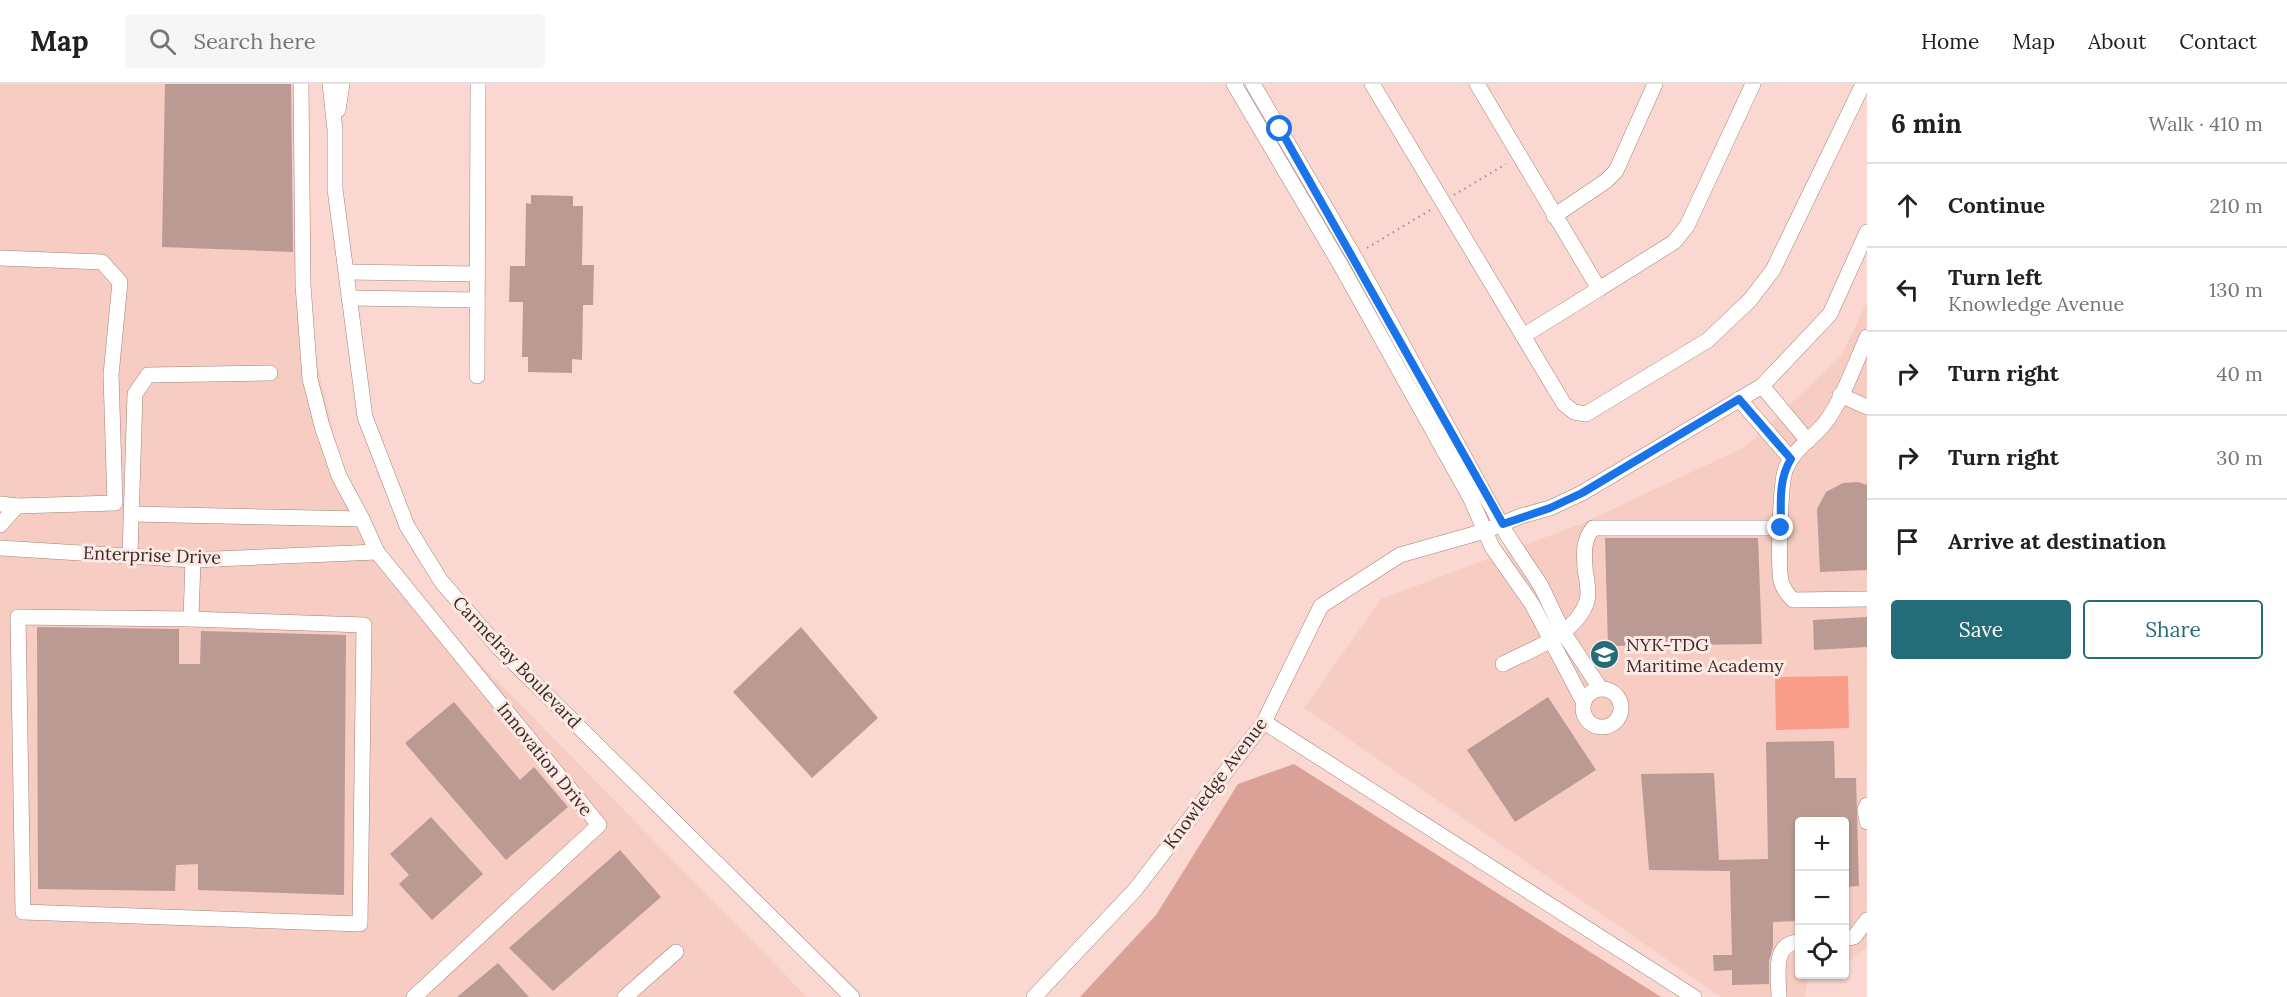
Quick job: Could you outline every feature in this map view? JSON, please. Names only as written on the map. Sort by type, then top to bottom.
[{"type":"street","points":[[301,84],[303,285],[310,379],[322,426],[339,476],[362,519],[376,552]]},
{"type":"street","name":"Carmelray Boulevard","points":[[330,84],[335,130],[335,189],[348,272],[349,298],[364,417],[407,526],[441,581],[499,648],[852,997]]},
{"type":"street","name":"Carmelray Boulevard","points":[[335,130],[342,84]]},
{"type":"street","points":[[477,376],[478,84]]},
{"type":"street","points":[[1234,84],[1340,264],[1470,497],[1507,572],[1532,604],[1557,635],[1600,688],[1613,692],[1620,702],[1620,716],[1616,721],[1605,727],[1592,725],[1583,714],[1583,701],[1557,635],[1541,586],[1503,524],[1354,256],[1253,84]]},
{"type":"street","points":[[1372,84],[1564,404],[1574,412],[1586,414],[1708,340],[1750,300],[1773,270],[1863,84]]},
{"type":"street","points":[[1477,84],[1599,289]]},
{"type":"street","points":[[1554,216],[1606,181],[1616,171],[1655,84]]},
{"type":"street","points":[[1523,336],[1674,242],[1687,226],[1753,84]]},
{"type":"street","name":"Knowledge Avenue","points":[[1034,997],[1135,890],[1263,722],[1321,606],[1400,555],[1485,531],[1550,508],[1582,493],[1762,386],[1830,314],[1867,232]]},
{"type":"street","points":[[0,258],[102,262],[120,282],[111,375],[115,503],[17,506],[0,504]]},
{"type":"street","points":[[348,272],[477,274]]},
{"type":"street","points":[[349,298],[477,300]]},
{"type":"street","points":[[1867,337],[1826,421],[1791,459],[1785,468],[1781,486],[1781,581],[1786,593],[1793,600],[1867,599]]},
{"type":"street","points":[[130,554],[135,394],[148,375],[270,373]]},
{"type":"street","points":[[1762,386],[1808,441]]},
{"type":"street","points":[[1840,395],[1867,407]]},
{"type":"street","points":[[1739,399],[1791,459]]},
{"type":"street","points":[[0,525],[17,506]]},
{"type":"street","points":[[133,514],[362,519]]},
{"type":"street","points":[[1503,664],[1557,635],[1581,614],[1588,598],[1584,552],[1586,538],[1593,528],[1781,528]]},
{"type":"street","name":"Enterprise Drive","points":[[0,548],[130,554],[193,560],[376,552]]},
{"type":"street","name":"Innovation Drive","points":[[376,552],[599,825],[414,997]]},
{"type":"street","points":[[191,618],[193,560]]},
{"type":"street","points":[[18,617],[191,618],[364,625],[360,924],[23,912],[18,617]]},
{"type":"street","points":[[1583,701],[1589,693],[1600,688]]},
{"type":"street","points":[[1263,722],[1694,997]]},
{"type":"street","points":[[1867,805],[1865,809],[1867,822]]},
{"type":"street","points":[[1849,938],[1854,937],[1867,920]]},
{"type":"street","points":[[1779,997],[1779,954],[1787,945],[1795,943]]},
{"type":"street","points":[[625,997],[676,952]]},
{"type":"shaded area","points":[[0,84],[309,84],[308,210],[313,345],[335,439],[351,485],[378,539],[417,599],[807,997],[0,997]]},
{"type":"shaded area","name":"NYK-TDG Maritime Academy","points":[[1867,302],[1867,947],[1849,962],[1849,817],[1795,817],[1795,979],[1807,979],[1805,997],[1721,997],[1304,708],[1381,599],[1583,523],[1745,447],[1841,356]]},
{"type":"shaded area","points":[[1848,676],[1849,728],[1776,730],[1775,677]]},
{"type":"shaded area","points":[[1294,764],[1661,997],[1080,997],[1156,915],[1238,784]]},
{"type":"building","points":[[165,84],[291,84],[293,252],[162,247]]},
{"type":"building","points":[[531,195],[573,196],[573,206],[583,206],[582,265],[594,265],[593,305],[583,305],[582,360],[572,359],[572,373],[528,372],[528,357],[522,357],[523,302],[509,302],[510,266],[525,266],[526,203],[531,204]]},
{"type":"building","points":[[1858,482],[1867,485],[1867,570],[1820,572],[1817,509],[1826,492],[1843,483]]},
{"type":"building","points":[[1605,538],[1758,538],[1762,644],[1608,646]]},
{"type":"building","points":[[1867,617],[1867,647],[1814,650],[1813,620]]},
{"type":"building","points":[[37,627],[179,629],[179,664],[200,664],[201,631],[346,635],[344,895],[198,890],[198,864],[176,865],[175,891],[38,889]]},
{"type":"building","points":[[801,627],[878,718],[812,778],[733,692]]},
{"type":"building","points":[[1548,697],[1596,770],[1515,822],[1467,750]]},
{"type":"building","points":[[454,702],[520,780],[534,767],[568,807],[506,860],[405,743]]},
{"type":"building","points":[[1834,741],[1835,778],[1856,778],[1859,886],[1849,887],[1849,817],[1795,817],[1795,921],[1773,922],[1769,984],[1732,985],[1732,970],[1714,971],[1713,955],[1732,955],[1730,871],[1649,870],[1641,774],[1714,773],[1719,860],[1768,859],[1766,742]]},
{"type":"building","points":[[431,817],[483,874],[432,920],[399,884],[409,875],[390,854]]},
{"type":"building","points":[[620,850],[661,897],[553,991],[509,948]]},
{"type":"building","points":[[498,963],[529,997],[457,997]]},
{"type":"place","name":"NYK-TDG Maritime Academy","points":[[1605,654]]},
{"type":"route","points":[[1280,129],[1354,256],[1503,524],[1550,508],[1582,493],[1739,399],[1791,459],[1785,468],[1781,486],[1781,528]]}]
